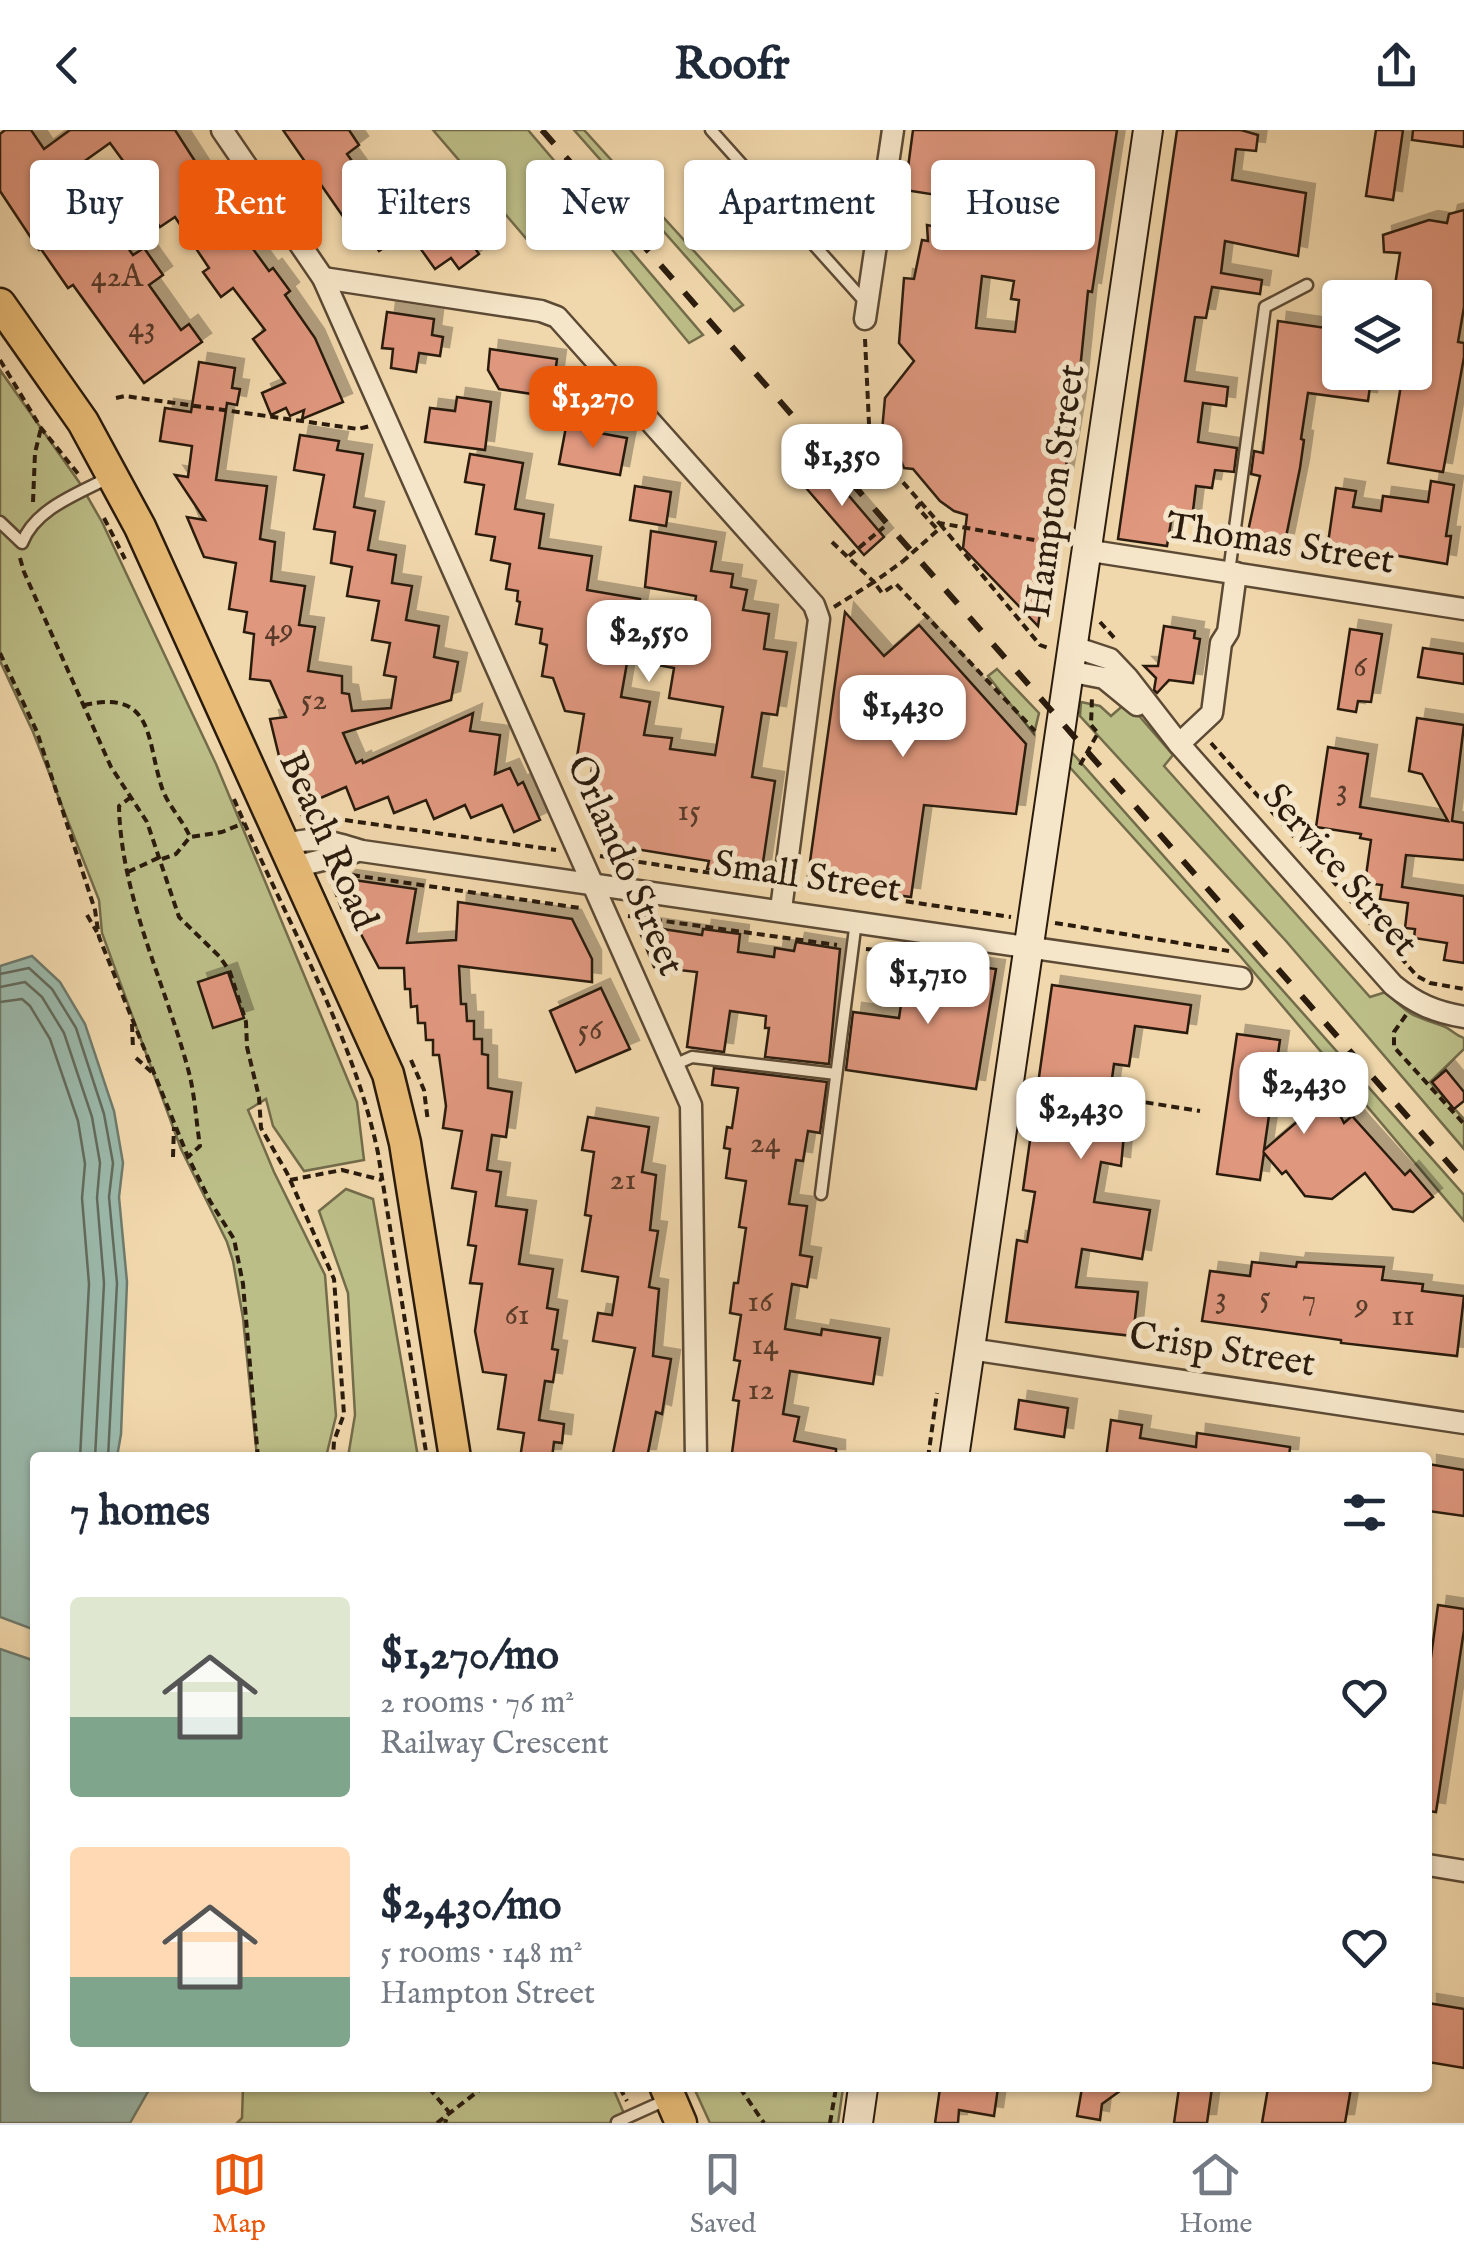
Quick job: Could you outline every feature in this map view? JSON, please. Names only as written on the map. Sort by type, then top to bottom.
[{"type":"main road","name":"Hampton Street","points":[[955,1452],[1030,932],[1068,759],[1085,550],[1148,130]]},
{"type":"main road","name":"Beach Road","points":[[0,304],[56,380],[101,482],[303,852],[392,1090],[405,1144],[454,1452]]},
{"type":"main road","points":[[858,2123],[862,2092]]},
{"type":"street","name":"Orlando Street","points":[[222,130],[323,278],[691,1104],[696,1452]]},
{"type":"street","points":[[889,160],[893,130]]},
{"type":"street","points":[[866,311],[875,250]]},
{"type":"street","points":[[323,278],[541,311],[557,317],[814,605],[819,619],[781,909]]},
{"type":"street","name":"Thomas Street","points":[[1085,550],[1464,608]]},
{"type":"street","points":[[1179,744],[1212,713],[1221,644],[1228,632],[1233,573]]},
{"type":"street","name":"Service Street","points":[[1076,658],[1116,686],[1179,744],[1392,986],[1435,1012],[1464,1017]]},
{"type":"street","name":"Small Street","points":[[303,852],[362,850],[856,920],[1030,932],[1242,978]]},
{"type":"street","name":"Crisp Street","points":[[970,1349],[1464,1423]]},
{"type":"street","points":[[1432,1867],[1464,1871]]},
{"type":"lane","points":[[711,130],[738,160]]},
{"type":"lane","points":[[818,250],[866,311]]},
{"type":"lane","points":[[1233,573],[1265,308],[1307,285]]},
{"type":"lane","points":[[0,522],[22,543],[34,522],[101,482]]},
{"type":"lane","points":[[821,1194],[856,920]]},
{"type":"lane","points":[[674,1065],[692,1057],[836,1074]]},
{"type":"lane","points":[[617,2122],[672,2103]]},
{"type":"path","points":[[866,311],[870,445],[921,503],[917,506],[939,526],[1040,645],[1076,658]]},
{"type":"path","points":[[0,360],[41,428],[101,482],[128,566]]},
{"type":"path","points":[[116,398],[125,396],[358,429],[388,421]]},
{"type":"path","points":[[34,522],[35,453],[41,428]]},
{"type":"path","points":[[860,469],[878,454]]},
{"type":"path","points":[[872,483],[889,468]]},
{"type":"path","points":[[939,526],[1085,550]]},
{"type":"path","points":[[819,619],[902,562],[939,526]]},
{"type":"path","points":[[849,556],[884,527]]},
{"type":"path","points":[[832,542],[882,593],[896,584],[1068,759],[1098,733],[1091,726],[1076,658],[1100,622],[1124,648]]},
{"type":"path","points":[[22,543],[24,572],[111,767],[147,822],[180,917],[228,968],[246,1022],[247,1047],[260,1096],[261,1128],[290,1180],[334,1279],[344,1414],[334,1452]]},
{"type":"path","points":[[0,653],[37,732],[95,910],[99,936]]},
{"type":"path","points":[[84,705],[112,700],[138,713],[149,733],[164,793],[190,837]]},
{"type":"path","points":[[1197,727],[1417,976],[1430,983],[1464,989]]},
{"type":"path","points":[[230,792],[360,1082],[382,1180],[426,1452]]},
{"type":"path","points":[[131,797],[120,806],[120,832],[128,872],[189,1072],[200,1146],[188,1157]]},
{"type":"path","points":[[333,879],[303,852],[302,814],[784,884],[1030,932],[1229,951]]},
{"type":"path","points":[[128,872],[176,854],[190,837],[222,832],[244,823]]},
{"type":"path","points":[[87,915],[188,1157],[234,1239],[243,1284],[257,1452]]},
{"type":"path","points":[[1417,1004],[1394,1032],[1394,1048],[1464,1124]]},
{"type":"path","points":[[132,1019],[133,1050]]},
{"type":"path","points":[[136,1058],[155,1076]]},
{"type":"path","points":[[1010,1080],[1200,1111]]},
{"type":"path","points":[[173,1158],[174,1121]]},
{"type":"path","points":[[290,1180],[342,1170],[382,1180]]},
{"type":"path","points":[[432,2092],[449,2112]]},
{"type":"path","points":[[437,2123],[476,2092]]},
{"type":"path","points":[[743,2092],[764,2123]]},
{"type":"path","points":[[830,2123],[835,2092]]},
{"type":"path","points":[[445,2123],[449,2112]]},
{"type":"green space","points":[[433,130],[528,130],[554,160],[526,160],[526,238],[506,215],[506,160],[459,160]]},
{"type":"green space","points":[[574,130],[584,130],[611,160],[601,160]]},
{"type":"green space","points":[[664,218],[684,240],[684,250],[693,250],[743,305],[734,311],[664,232]]},
{"type":"green space","points":[[612,250],[630,250],[703,335],[689,343]]},
{"type":"green space","points":[[0,370],[79,482],[102,522],[216,764],[357,1102],[364,1160],[304,1171],[273,1126],[266,1099],[248,1110],[325,1275],[336,1416],[327,1452],[256,1452],[243,1318],[227,1242],[181,1149],[102,933],[99,900],[33,732],[0,661]]},
{"type":"green space","points":[[997,669],[1039,713],[1034,734],[988,676]]},
{"type":"green space","points":[[1081,702],[1100,706],[1111,716],[1127,702],[1173,755],[1164,766],[1370,997],[1386,992],[1412,1014],[1464,1038],[1464,1049],[1430,1082],[1464,1119],[1464,1149],[1286,941],[1080,716]]},
{"type":"green space","points":[[1068,748],[1464,1195],[1464,1221],[1241,957],[1065,762]]},
{"type":"green space","points":[[346,1189],[373,1199],[417,1452],[349,1452],[355,1415],[348,1293],[319,1211]]},
{"type":"green space","points":[[243,2092],[615,2092],[628,2123],[237,2123],[242,2118]]},
{"type":"green space","points":[[696,2092],[842,2092],[838,2123],[710,2123]]},
{"type":"water","points":[[32,956],[60,982],[85,1024],[114,1111],[123,1163],[119,1197],[127,1282],[118,1452],[30,1452],[30,1628],[0,1617],[0,966]]},
{"type":"water","points":[[0,1649],[30,1659],[30,2092],[148,2092],[130,2123],[0,2123]]},
{"type":"building","points":[[5,130],[31,130],[44,149],[70,130],[175,130],[194,160],[179,160],[179,223],[175,217],[159,226],[159,160],[122,160],[110,143],[86,160],[30,160],[30,236],[0,191],[0,134]]},
{"type":"building","points":[[283,130],[349,130],[359,145],[347,154],[351,160],[342,160],[342,215],[322,186],[322,160],[304,160]]},
{"type":"building","points":[[913,130],[1117,130],[1092,292],[1088,291],[1077,400],[1038,626],[963,548],[967,515],[940,501],[913,469],[904,468],[898,454],[874,475],[856,453],[882,431],[885,398],[914,361],[899,343],[904,278],[914,279],[922,240],[928,241],[927,225],[931,226],[931,250],[1095,250],[1095,160],[931,160],[931,194],[911,191],[909,160]],"holes":[[[982,276],[1014,281],[1011,299],[1019,300],[1015,332],[976,328]]]},
{"type":"building","points":[[1177,130],[1241,130],[1258,135],[1256,151],[1236,149],[1232,180],[1306,193],[1298,256],[1225,241],[1221,273],[1262,280],[1260,294],[1212,287],[1206,318],[1195,317],[1185,381],[1228,387],[1226,406],[1203,403],[1198,442],[1237,448],[1234,472],[1215,470],[1212,488],[1196,486],[1192,519],[1172,516],[1167,546],[1118,539]]},
{"type":"building","points":[[1376,130],[1403,130],[1393,200],[1366,196]]},
{"type":"building","points":[[1413,130],[1464,130],[1464,147],[1412,140]]},
{"type":"building","points":[[1464,210],[1464,307],[1458,342],[1464,343],[1464,357],[1443,472],[1388,463],[1400,390],[1432,390],[1432,280],[1396,280],[1400,253],[1384,252],[1383,235],[1429,220],[1447,223],[1449,214]]},
{"type":"building","points":[[42,250],[129,250],[133,255],[145,250],[163,275],[149,285],[181,330],[189,324],[202,342],[144,383],[73,285],[68,288]]},
{"type":"building","points":[[197,250],[254,250],[269,271],[273,268],[290,291],[285,295],[315,338],[343,402],[302,419],[304,410],[290,416],[286,408],[271,415],[262,393],[285,383],[253,339],[265,330],[233,288],[221,297],[203,272],[209,268]]},
{"type":"building","points":[[422,250],[476,250],[479,254],[459,269],[451,258],[435,269]]},
{"type":"building","points":[[387,312],[434,319],[432,335],[443,337],[440,356],[419,353],[416,372],[391,368],[393,349],[382,348]]},
{"type":"building","points":[[1278,321],[1322,327],[1322,390],[1370,390],[1368,401],[1308,393],[1300,468],[1285,542],[1247,536],[1260,476],[1251,474],[1254,451],[1263,453]]},
{"type":"building","points":[[490,349],[557,359],[552,397],[499,389],[488,370]]},
{"type":"building","points":[[199,362],[235,368],[232,388],[240,389],[237,405],[227,403],[216,480],[267,486],[260,539],[275,542],[271,581],[305,586],[299,625],[315,627],[308,671],[342,676],[342,693],[349,694],[352,711],[391,708],[396,677],[384,675],[390,643],[372,640],[379,601],[347,596],[352,567],[331,563],[335,532],[314,529],[324,475],[294,470],[300,435],[339,441],[337,450],[363,454],[354,507],[375,511],[368,550],[396,555],[392,583],[412,586],[406,620],[439,626],[434,657],[458,662],[451,700],[343,733],[356,763],[473,713],[470,731],[500,735],[495,774],[510,768],[518,785],[523,782],[540,820],[514,832],[502,805],[471,818],[465,805],[434,819],[426,800],[394,813],[388,797],[355,810],[346,787],[302,806],[279,756],[270,719],[286,717],[270,681],[250,679],[254,634],[244,632],[247,612],[229,609],[236,563],[204,557],[187,517],[205,520],[175,475],[188,477],[192,446],[160,441],[165,408],[191,412]]},
{"type":"building","points":[[457,397],[491,402],[485,450],[425,442],[430,408],[455,411]]},
{"type":"building","points":[[566,427],[627,438],[620,475],[559,464]]},
{"type":"building","points":[[470,454],[523,463],[515,509],[544,514],[539,548],[592,556],[587,590],[640,599],[636,620],[607,615],[600,658],[627,663],[621,697],[650,702],[644,735],[672,738],[670,749],[715,755],[723,707],[669,698],[674,668],[652,664],[657,631],[690,637],[696,596],[645,587],[651,531],[716,542],[711,571],[733,574],[731,587],[747,590],[743,610],[769,614],[764,649],[787,652],[777,715],[762,713],[752,777],[775,781],[761,876],[707,869],[709,861],[611,845],[613,826],[597,824],[600,807],[587,805],[593,760],[577,757],[584,714],[565,711],[553,678],[542,676],[547,645],[540,643],[542,629],[516,624],[518,591],[506,589],[510,564],[491,560],[495,537],[476,534],[484,485],[465,482]]},
{"type":"building","points":[[821,463],[884,537],[864,555],[800,481]]},
{"type":"building","points":[[1431,481],[1454,485],[1446,536],[1451,536],[1447,564],[1363,550],[1362,555],[1327,550],[1336,488],[1356,491],[1353,507],[1381,511],[1383,496],[1428,502]]},
{"type":"building","points":[[635,486],[671,492],[666,526],[630,520]]},
{"type":"building","points":[[845,612],[884,656],[919,625],[1026,744],[1016,814],[924,805],[911,897],[807,883]]},
{"type":"building","points":[[1164,626],[1195,631],[1194,638],[1200,639],[1193,683],[1169,680],[1157,693],[1156,678],[1144,666],[1158,666]]},
{"type":"building","points":[[1350,629],[1382,634],[1371,702],[1358,701],[1356,712],[1338,709]]},
{"type":"building","points":[[1423,648],[1464,654],[1464,684],[1418,677]]},
{"type":"building","points":[[1417,718],[1464,725],[1452,821],[1464,823],[1464,860],[1406,855],[1402,887],[1464,896],[1464,963],[1444,960],[1447,943],[1414,938],[1415,929],[1405,928],[1408,903],[1380,899],[1382,885],[1365,883],[1371,840],[1360,838],[1361,834],[1316,827],[1328,747],[1368,754],[1360,807],[1448,821],[1422,774],[1409,771]]},
{"type":"building","points":[[347,879],[416,889],[407,943],[456,940],[458,902],[572,919],[592,959],[592,982],[459,966],[461,1004],[466,1004],[467,1021],[474,1021],[474,1039],[482,1039],[482,1054],[488,1055],[488,1088],[512,1092],[506,1137],[492,1135],[487,1170],[501,1172],[496,1206],[527,1210],[519,1264],[553,1269],[547,1308],[558,1310],[552,1349],[558,1350],[553,1382],[545,1381],[539,1420],[564,1424],[562,1443],[554,1442],[553,1452],[521,1452],[524,1433],[498,1429],[506,1375],[483,1372],[475,1331],[482,1284],[470,1283],[476,1246],[468,1245],[476,1192],[452,1188],[462,1131],[443,1128],[446,1106],[439,1055],[433,1055],[433,1040],[426,1040],[425,1023],[418,1023],[417,1006],[411,1007],[404,968],[379,968],[337,889]]},
{"type":"building","points":[[637,925],[702,935],[703,929],[740,934],[738,952],[774,957],[775,948],[794,951],[796,942],[840,949],[829,1064],[765,1057],[769,1028],[765,1028],[766,1016],[730,1011],[724,1052],[687,1047],[697,972],[654,967]]},
{"type":"building","points":[[908,958],[996,969],[976,1089],[846,1070],[853,1012],[899,1018]]},
{"type":"building","points":[[228,972],[244,1018],[213,1028],[198,982]]},
{"type":"building","points":[[1052,985],[1191,1005],[1187,1033],[1135,1026],[1129,1066],[1114,1064],[1109,1100],[1115,1101],[1112,1122],[1125,1124],[1121,1166],[1101,1162],[1094,1202],[1150,1210],[1142,1259],[1082,1249],[1076,1287],[1138,1292],[1133,1336],[1006,1322],[1017,1240],[1027,1242],[1035,1192],[1023,1190]]},
{"type":"building","points":[[601,988],[630,1049],[576,1072],[550,1011]]},
{"type":"building","points":[[1237,1034],[1280,1040],[1264,1150],[1311,1110],[1300,1088],[1321,1078],[1344,1123],[1352,1116],[1405,1175],[1410,1170],[1433,1197],[1413,1212],[1393,1209],[1365,1173],[1332,1199],[1305,1196],[1286,1171],[1282,1174],[1264,1153],[1260,1180],[1217,1174]]},
{"type":"building","points":[[714,1068],[827,1082],[820,1133],[808,1131],[803,1161],[796,1160],[789,1204],[807,1206],[800,1255],[812,1257],[807,1287],[792,1284],[785,1329],[821,1335],[822,1329],[880,1338],[873,1384],[790,1371],[783,1414],[799,1417],[794,1441],[836,1452],[732,1452],[739,1401],[733,1400],[740,1361],[734,1360],[741,1315],[730,1313],[746,1228],[739,1227],[746,1181],[726,1178],[730,1149],[724,1148],[727,1127],[732,1128],[738,1088],[712,1085]]},
{"type":"building","points":[[1446,1070],[1464,1092],[1464,1101],[1454,1109],[1432,1082]]},
{"type":"building","points":[[588,1117],[649,1127],[642,1172],[656,1175],[650,1230],[658,1231],[649,1287],[659,1289],[653,1356],[671,1359],[662,1414],[656,1412],[648,1452],[613,1452],[635,1348],[593,1341],[598,1313],[612,1315],[618,1277],[582,1271],[591,1216],[585,1215],[594,1152],[582,1150]]},
{"type":"building","points":[[1252,1262],[1296,1267],[1297,1262],[1384,1267],[1382,1280],[1423,1284],[1422,1291],[1464,1296],[1457,1356],[1202,1321],[1210,1271],[1250,1276]]},
{"type":"building","points":[[1019,1400],[1068,1408],[1064,1437],[1015,1429]]},
{"type":"building","points":[[1111,1420],[1142,1425],[1140,1438],[1196,1447],[1197,1433],[1290,1447],[1290,1452],[1107,1452]]},
{"type":"building","points":[[1432,1465],[1464,1470],[1464,1516],[1432,1512]]},
{"type":"building","points":[[1438,1605],[1464,1609],[1436,1812],[1432,1812],[1432,1649]]},
{"type":"building","points":[[1432,2004],[1464,2009],[1464,2068],[1432,2063]]},
{"type":"building","points":[[939,2092],[997,2092],[994,2116],[959,2110],[958,2123],[935,2123]]},
{"type":"building","points":[[1081,2092],[1118,2092],[1102,2104],[1100,2120],[1077,2116]]},
{"type":"building","points":[[1178,2092],[1211,2092],[1207,2123],[1174,2123]]},
{"type":"building","points":[[1267,2092],[1350,2092],[1345,2123],[1262,2123]]},
{"type":"railway","points":[[542,130],[1464,1181]]}]
